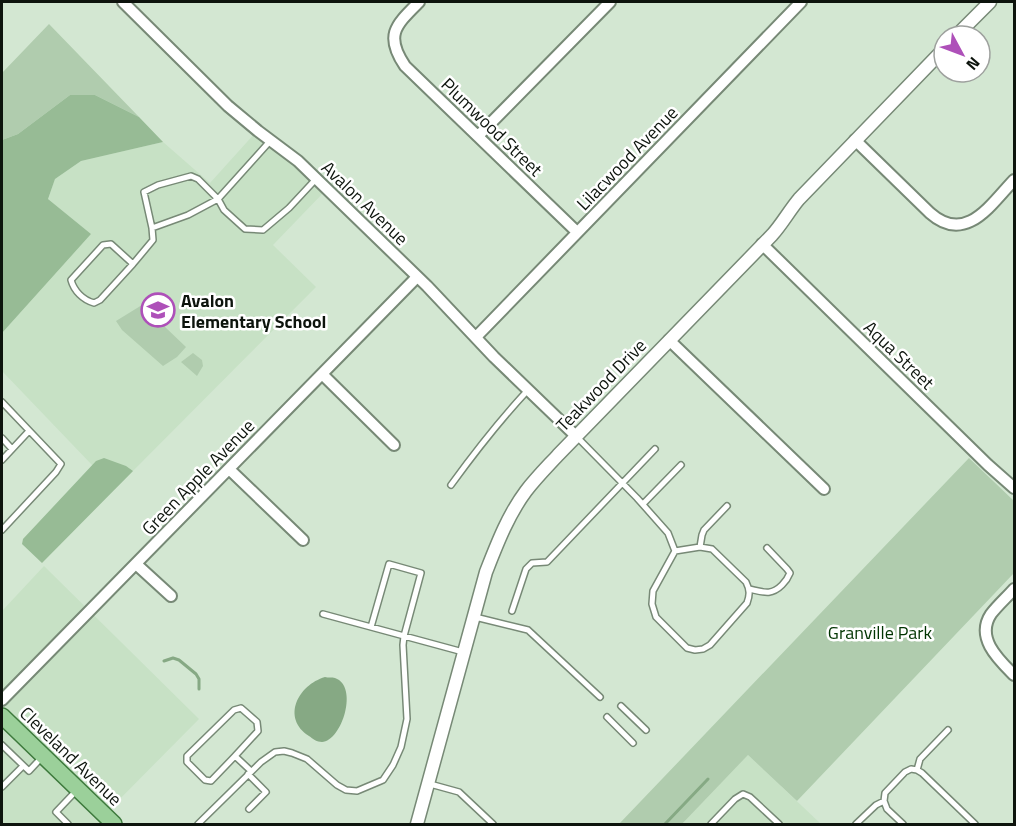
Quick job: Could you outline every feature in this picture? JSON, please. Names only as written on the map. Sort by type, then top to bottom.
[{"type":"main road","name":"Cleveland Avenue","points":[[2,716],[114,825]]},
{"type":"street","name":"Avalon Avenue","points":[[123,2],[228,106],[298,161],[576,436]]},
{"type":"street","name":"Plumwood Street","points":[[419,2],[397,26],[393,40],[397,54],[405,66],[577,232]]},
{"type":"street","points":[[478,136],[610,2]]},
{"type":"street","name":"Lilacwood Avenue","points":[[476,337],[801,2]]},
{"type":"street","points":[[968,24],[990,2]]},
{"type":"street","name":"Teakwood Drive","points":[[417,825],[490,562],[497,542],[526,491],[576,436],[782,224],[799,199],[932,61]]},
{"type":"street","points":[[855,140],[938,221],[948,225],[964,225],[978,217],[1014,180]]},
{"type":"street","name":"Aqua Street","points":[[762,244],[1014,488]]},
{"type":"street","name":"Green Apple Avenue","points":[[2,700],[417,277]]},
{"type":"street","points":[[669,340],[824,489]]},
{"type":"street","points":[[322,374],[394,445]]},
{"type":"street","points":[[229,469],[303,540]]},
{"type":"street","points":[[136,564],[171,596]]},
{"type":"street","points":[[1014,589],[990,616],[986,626],[987,643],[997,658],[1014,675]]},
{"type":"lane","points":[[152,228],[188,215],[218,199],[271,140]]},
{"type":"lane","points":[[134,264],[111,244],[103,245],[71,280],[73,288],[87,301],[94,303],[100,300],[134,264],[153,240],[144,192],[158,185],[191,176],[198,179],[218,199],[224,210],[245,229],[262,230],[289,208],[316,179]]},
{"type":"lane","points":[[451,485],[489,434],[528,390]]},
{"type":"lane","points":[[2,402],[61,464],[2,530]]},
{"type":"lane","points":[[2,460],[29,431]]},
{"type":"lane","points":[[576,436],[643,504],[668,533],[675,551]]},
{"type":"lane","points":[[2,438],[12,449]]},
{"type":"lane","points":[[512,611],[526,569],[532,563],[547,562],[655,450]]},
{"type":"lane","points":[[643,504],[681,465]]},
{"type":"lane","points":[[700,547],[704,530],[727,506]]},
{"type":"lane","points":[[700,547],[712,549],[746,582],[749,589],[750,596],[747,603],[710,645],[703,649],[687,648],[656,617],[652,604],[653,591],[675,551],[700,547]]},
{"type":"lane","points":[[749,589],[763,592],[774,591],[789,577],[788,569],[767,548]]},
{"type":"lane","points":[[198,825],[249,773],[275,752],[284,751],[307,759],[346,790],[357,791],[383,780],[393,765],[407,719],[403,645],[421,573],[389,564],[371,627]]},
{"type":"lane","points":[[323,614],[465,652]]},
{"type":"lane","points":[[475,616],[528,630],[600,697]]},
{"type":"lane","points":[[621,706],[646,730]]},
{"type":"lane","points":[[241,708],[257,722],[258,731],[235,756],[211,781],[205,780],[187,762],[187,756],[226,717],[234,710],[241,708]]},
{"type":"lane","points":[[607,717],[633,743]]},
{"type":"lane","points":[[917,770],[920,759],[948,730]]},
{"type":"lane","points":[[2,744],[29,771],[44,756]]},
{"type":"lane","points":[[235,756],[266,792],[249,809]]},
{"type":"lane","points":[[2,787],[23,766]]},
{"type":"lane","points":[[903,825],[887,809],[884,801],[885,793],[905,772],[911,769],[922,773],[975,825]]},
{"type":"lane","points":[[428,784],[459,792],[493,825]]},
{"type":"lane","points":[[68,825],[56,812],[78,789]]},
{"type":"lane","points":[[711,825],[735,799],[743,794],[750,797],[779,825]]},
{"type":"lane","points":[[856,825],[876,805],[884,801]]},
{"type":"shaded area","points":[[70,95],[95,95],[139,117],[163,142],[81,161],[55,179],[48,199],[91,234],[2,333],[2,140],[18,134]]},
{"type":"shaded area","name":"Avalon Elementary School","points":[[257,131],[326,190],[273,245],[316,287],[115,489],[2,371],[2,333],[91,234],[48,199],[55,179],[81,161],[163,142],[210,183]]},
{"type":"shaded area","points":[[104,458],[133,471],[42,563],[22,544],[23,539],[96,461]]},
{"type":"shaded area","points":[[44,566],[199,719],[104,815],[112,824],[2,824],[2,611]]},
{"type":"shaded area","points":[[325,677],[335,678],[342,683],[346,691],[347,702],[336,733],[322,742],[301,729],[295,712],[296,703],[307,687]]},
{"type":"shaded area","points":[[748,755],[821,824],[682,824]]},
{"type":"green space","points":[[49,24],[139,117],[95,95],[70,95],[18,134],[2,140],[2,73]]},
{"type":"green space","points":[[142,305],[186,347],[177,357],[163,366],[122,330],[116,321]]},
{"type":"green space","points":[[193,353],[202,360],[203,366],[197,376],[181,362]]},
{"type":"green space","name":"Granville Park","points":[[969,458],[1014,501],[1014,573],[797,801],[748,755],[682,824],[619,824]]},
{"type":"waterway","points":[[164,661],[173,658],[179,660],[196,674],[199,679],[199,689]]},
{"type":"waterway","points":[[665,824],[708,779]]},
{"type":"place","name":"Avalon Elementary School","points":[[158,310]]}]
